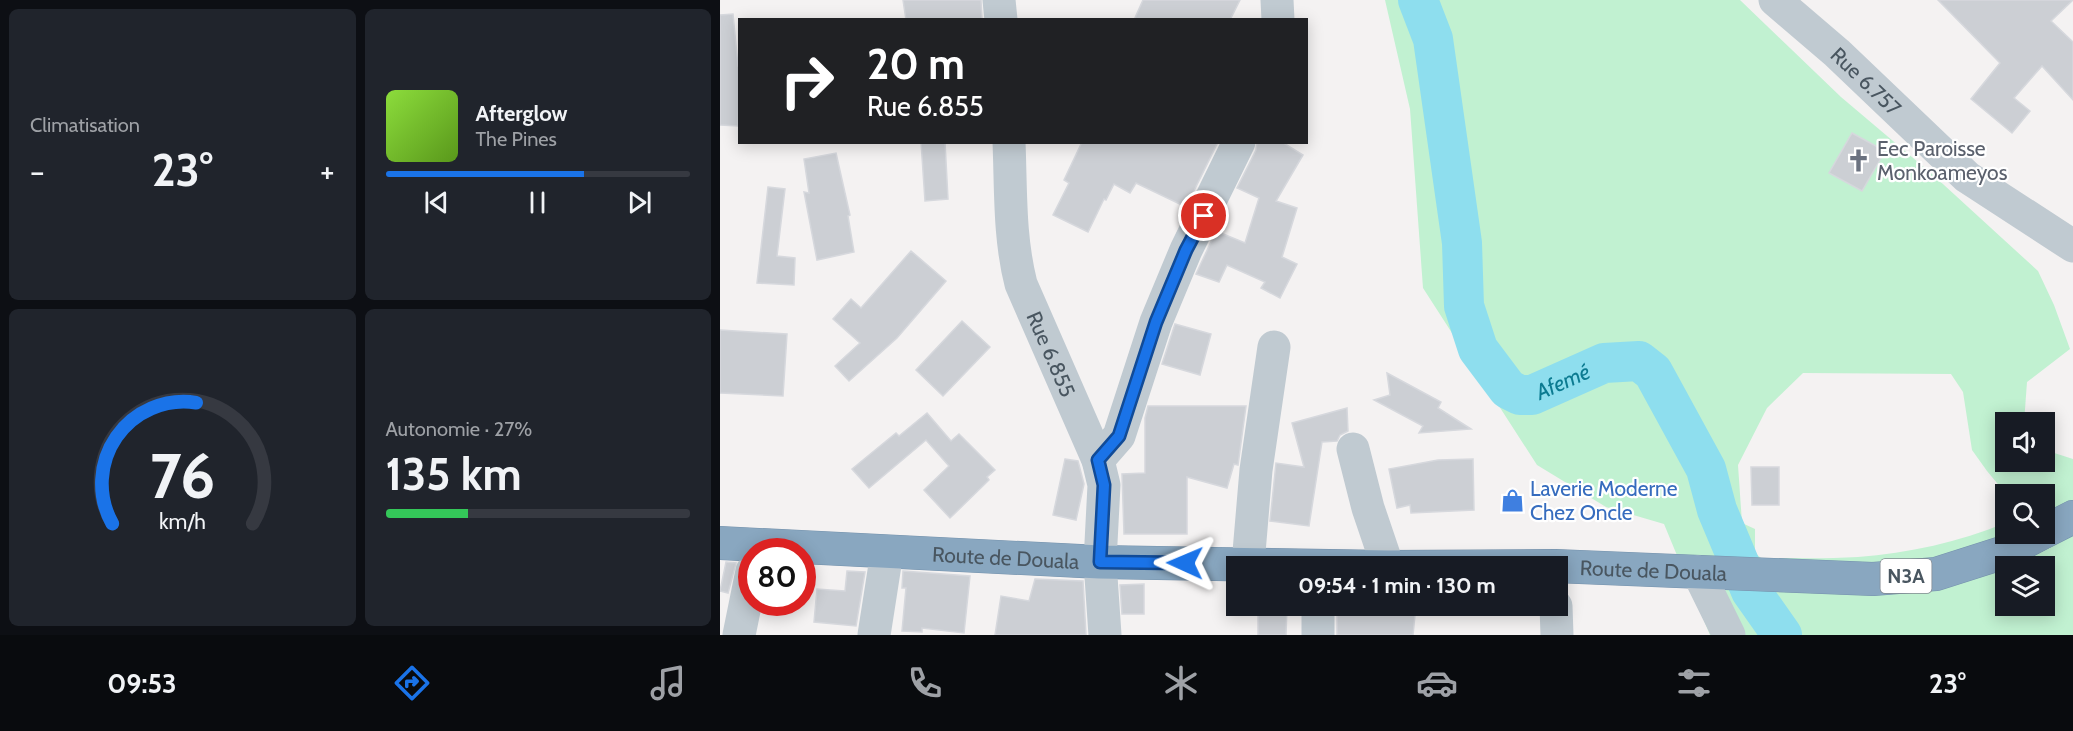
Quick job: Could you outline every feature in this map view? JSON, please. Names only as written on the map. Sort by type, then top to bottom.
[{"type":"highway","points":[[2055,526],[2073,517]]},
{"type":"highway","name":"Route de Douala","points":[[720,543],[738,550]]},
{"type":"highway","name":"Route de Douala","points":[[1568,568],[1873,579],[1936,574],[2005,552],[2021,544]]},
{"type":"highway","name":"Route de Douala","points":[[816,554],[887,552],[1100,562],[1226,564]]},
{"type":"street","points":[[999,0],[1001,18]]},
{"type":"street","points":[[1277,0],[1278,18]]},
{"type":"street","name":"Rue 6.757","points":[[1775,0],[1837,53],[1967,177],[2073,246]]},
{"type":"street","name":"Rue 6.855","points":[[1009,144],[1011,227],[1021,284],[1098,460],[1104,485],[1100,562],[1105,635]]},
{"type":"street","points":[[1098,460],[1119,436],[1156,322],[1186,250],[1238,144]]},
{"type":"street","points":[[1249,556],[1256,470],[1274,347]]},
{"type":"street","points":[[1353,449],[1368,508],[1384,556]]},
{"type":"street","points":[[874,635],[887,552]]},
{"type":"street","points":[[1707,573],[1729,635]]},
{"type":"street","points":[[739,635],[743,616]]},
{"type":"street","points":[[1318,616],[1318,635]]},
{"type":"street","points":[[1556,616],[1557,635]]},
{"type":"green space","points":[[1385,0],[1740,0],[1841,97],[1932,174],[2038,271],[2054,305],[2070,349],[2027,382],[2025,412],[1995,412],[1995,472],[2055,472],[2055,453],[2073,459],[2073,635],[1710,635],[1664,524],[1606,507],[1537,465],[1423,288],[1410,109]],"holes":[[[1803,373],[1951,374],[1963,392],[1972,450],[1998,484],[2055,484],[2055,544],[1995,544],[1995,527],[1933,546],[1896,553],[1846,558],[1761,558],[1755,553],[1755,529],[1742,523],[1738,465],[1767,408]]]},
{"type":"building","points":[[903,0],[981,0],[982,18],[906,18]]},
{"type":"building","points":[[1143,0],[1240,0],[1231,18],[1135,18]]},
{"type":"building","points":[[1938,0],[2073,0],[2051,21],[2073,42],[2073,100],[2042,66],[2014,98],[2030,111],[2012,133],[1971,99],[2000,63]]},
{"type":"building","points":[[733,14],[738,66],[738,126],[720,125],[720,15]]},
{"type":"building","points":[[1852,133],[1885,151],[1862,191],[1829,173]]},
{"type":"building","points":[[921,144],[945,144],[948,199],[925,201]]},
{"type":"building","points":[[1081,144],[1217,144],[1186,207],[1136,183],[1130,193],[1114,184],[1088,232],[1053,215],[1069,183],[1064,180]]},
{"type":"building","points":[[1257,144],[1285,144],[1303,155],[1276,201],[1297,208],[1282,257],[1297,264],[1280,298],[1261,288],[1265,282],[1227,265],[1219,282],[1196,274],[1216,231],[1245,243],[1259,198],[1237,188]]},
{"type":"building","points":[[836,153],[850,215],[848,216],[854,252],[817,260],[804,192],[809,193],[804,159]]},
{"type":"building","points":[[768,187],[785,189],[777,256],[795,258],[794,285],[757,283]]},
{"type":"building","points":[[911,251],[946,281],[897,338],[849,381],[835,366],[860,343],[833,319],[851,299],[861,308]]},
{"type":"building","points":[[962,321],[990,347],[943,396],[916,370]]},
{"type":"building","points":[[1175,324],[1211,334],[1200,375],[1162,364]]},
{"type":"building","points":[[720,330],[787,334],[783,396],[720,393]]},
{"type":"building","points":[[1387,373],[1441,402],[1438,408],[1471,429],[1419,433],[1423,426],[1374,400],[1390,395]]},
{"type":"building","points":[[1148,406],[1246,406],[1238,465],[1234,464],[1227,488],[1187,477],[1187,534],[1124,534],[1122,474],[1145,473],[1145,418]]},
{"type":"building","points":[[1347,408],[1348,431],[1340,435],[1337,441],[1322,442],[1309,526],[1270,521],[1276,463],[1304,467],[1292,423]]},
{"type":"building","points":[[927,413],[951,441],[959,434],[995,470],[987,477],[989,480],[950,518],[924,490],[949,466],[926,440],[869,488],[852,469],[896,433],[899,436]]},
{"type":"building","points":[[1065,459],[1078,461],[1084,484],[1076,520],[1053,515]]},
{"type":"building","points":[[1473,459],[1474,510],[1411,513],[1410,505],[1397,508],[1389,469],[1438,460]]},
{"type":"building","points":[[1751,467],[1779,467],[1779,505],[1752,505]]},
{"type":"building","points":[[726,562],[736,563],[728,593],[720,591]]},
{"type":"building","points":[[847,571],[865,572],[856,626],[814,622],[817,589],[845,591]]},
{"type":"building","points":[[903,571],[970,576],[964,633],[922,628],[922,632],[902,631],[906,588],[902,588]]},
{"type":"building","points":[[1035,579],[1083,581],[1086,635],[995,635],[1001,596],[1029,601]]},
{"type":"building","points":[[1144,584],[1144,614],[1122,614],[1120,585]]},
{"type":"building","points":[[1258,616],[1287,616],[1286,635],[1258,635]]},
{"type":"building","points":[[1337,616],[1415,616],[1413,635],[1337,635]]},
{"type":"waterway","name":"Afemé","points":[[1418,0],[1433,39],[1462,243],[1464,306],[1478,349],[1508,389],[1520,395],[1532,395],[1604,363],[1639,361],[1653,372],[1706,469],[1717,510],[1751,591],[1782,635]]},
{"type":"place","name":"Eec Paroisse Monkoameyos","points":[[1859,160]]},
{"type":"place","name":"Laverie Moderne Chez Oncle","points":[[1512,500]]},
{"type":"route","points":[[1185,563],[1100,562],[1104,485],[1098,460],[1119,436],[1156,322],[1186,250],[1204,216]]}]
